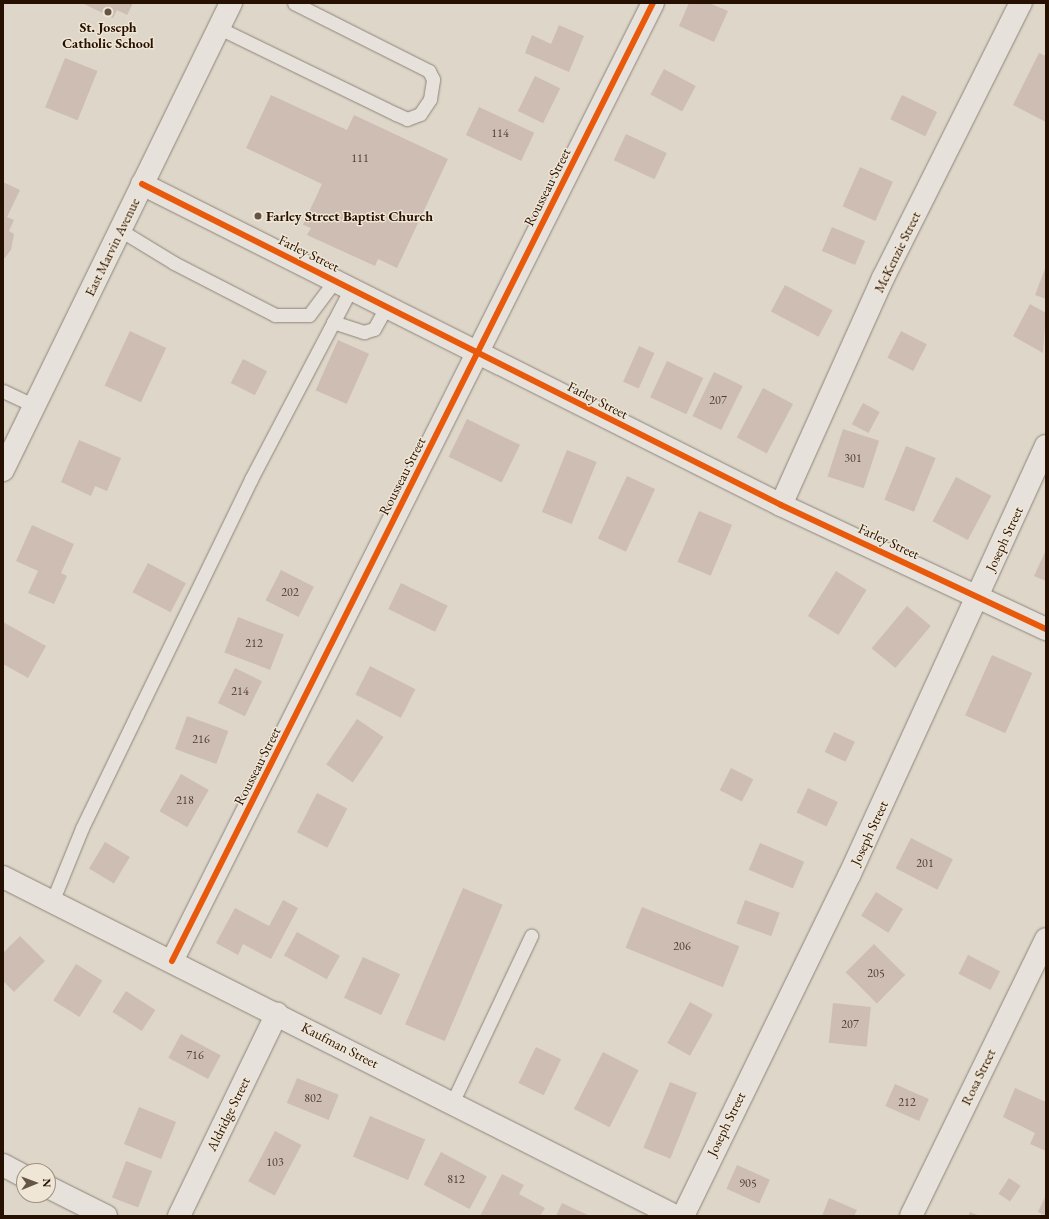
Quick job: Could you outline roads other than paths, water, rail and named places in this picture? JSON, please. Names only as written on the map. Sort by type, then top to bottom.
[{"type":"street","name":"East Marvin Avenue","points":[[3,470],[231,3]]},
{"type":"street","name":"Rousseau Street","points":[[172,961],[478,350],[654,3]]},
{"type":"street","name":"McKenzie Street","points":[[781,505],[883,278],[1021,3]]},
{"type":"street","name":"Farley Street","points":[[142,184],[478,350],[781,505],[902,560],[977,598],[1046,629]]},
{"type":"street","name":"Joseph Street","points":[[683,1216],[849,876],[1046,446]]},
{"type":"street","name":"Kaufman Street","points":[[3,878],[453,1101],[675,1216]]},
{"type":"street","name":"Rosa Street","points":[[911,1216],[1046,939]]},
{"type":"street","name":"Aldridge Street","points":[[179,1216],[277,1013]]},
{"type":"street","points":[[3,1166],[16,1172]]},
{"type":"street","points":[[56,1191],[106,1216]]},
{"type":"lane","points":[[219,28],[407,119],[420,114],[430,99],[433,79],[429,71],[294,3]]},
{"type":"lane","points":[[120,230],[180,267],[275,315],[309,315],[344,283]]},
{"type":"lane","points":[[52,902],[82,828],[130,728],[251,480],[333,322],[344,283]]},
{"type":"lane","points":[[333,322],[364,332],[374,329],[387,306]]},
{"type":"lane","points":[[3,391],[35,406]]},
{"type":"lane","points":[[453,1101],[531,936]]},
{"type":"place","name":"St. Joseph Catholic School","points":[[108,12]]},
{"type":"place","name":"Farley Street Baptist Church","points":[[258,216]]}]
